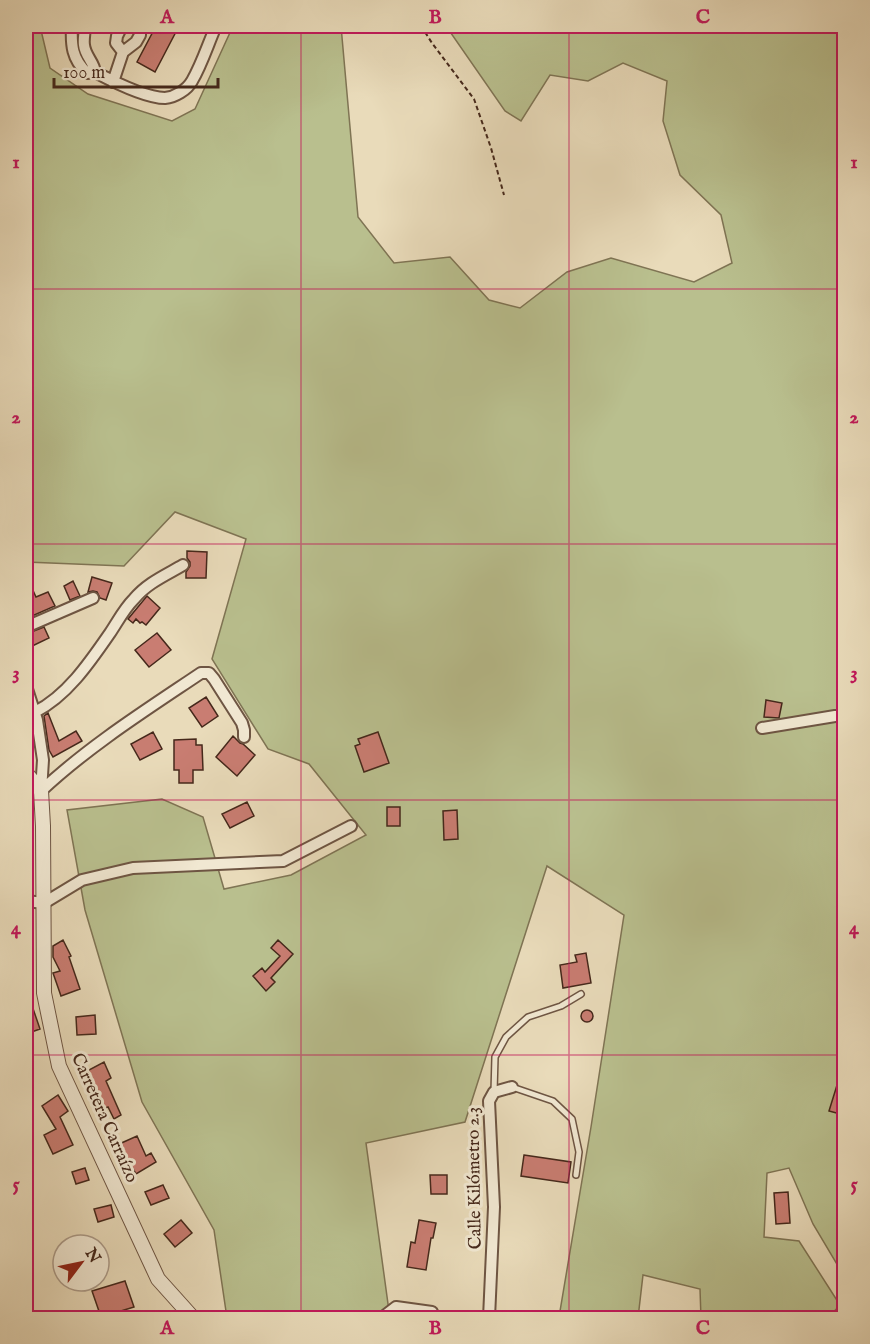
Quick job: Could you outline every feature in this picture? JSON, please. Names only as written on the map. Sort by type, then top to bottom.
[{"type":"street","points":[[72,26],[71,41],[76,60],[87,73],[95,72],[113,82],[164,98],[175,96],[191,84],[216,26]]},
{"type":"street","points":[[85,26],[84,46],[94,65],[95,72]]},
{"type":"street","points":[[122,26],[116,43],[123,52]]},
{"type":"street","points":[[113,82],[123,52],[136,42],[140,35],[140,26]]},
{"type":"street","points":[[35,712],[48,706],[82,671],[139,593],[183,565]]},
{"type":"street","points":[[26,627],[93,598]]},
{"type":"street","points":[[41,791],[91,749],[201,673],[209,673],[214,679],[242,723],[244,737]]},
{"type":"street","points":[[26,687],[35,712],[42,760],[41,791]]},
{"type":"street","points":[[762,728],[844,716]]},
{"type":"street","points":[[26,773],[41,791]]},
{"type":"street","name":"Carretera Carraízo","points":[[41,791],[44,993],[59,1066],[158,1279],[193,1318]]},
{"type":"street","points":[[26,901],[44,903],[82,880],[133,868],[283,861],[351,826]]},
{"type":"street","name":"Calle Kilómetro 2.3","points":[[489,1318],[494,1207],[489,1101],[494,1092],[512,1087]]},
{"type":"street","points":[[383,1318],[396,1307],[432,1312]]},
{"type":"street","points":[[840,1318],[844,1311]]},
{"type":"lane","points":[[494,1092],[495,1058],[506,1037],[528,1017],[561,1006],[581,994]]},
{"type":"lane","points":[[512,1087],[553,1101],[572,1119],[579,1152],[576,1175]]},
{"type":"path","points":[[421,26],[474,99],[504,195]]},
{"type":"green space","points":[[26,26],[40,26],[50,68],[88,94],[172,121],[195,109],[233,26],[341,26],[358,217],[394,263],[450,257],[489,300],[520,308],[567,272],[611,258],[694,282],[732,263],[721,215],[680,175],[663,121],[667,81],[623,63],[588,81],[550,75],[521,121],[505,111],[446,26],[844,26],[844,1276],[813,1224],[789,1168],[767,1173],[764,1237],[799,1241],[840,1305],[828,1318],[701,1318],[700,1289],[643,1275],[638,1318],[554,1318],[559,1317],[624,915],[547,866],[465,1122],[366,1143],[389,1311],[398,1318],[227,1318],[214,1230],[142,1102],[85,910],[67,810],[162,799],[203,817],[224,889],[291,875],[366,835],[309,764],[268,749],[212,659],[246,539],[175,512],[124,566],[26,562]]},
{"type":"building","points":[[156,26],[179,26],[155,72],[137,62]]},
{"type":"building","points":[[187,551],[207,552],[206,578],[186,578],[186,572],[190,566]]},
{"type":"building","points":[[26,575],[36,597],[48,592],[55,606],[32,616],[26,602]]},
{"type":"building","points":[[92,577],[112,583],[106,600],[100,598],[97,592],[88,592]]},
{"type":"building","points":[[73,581],[80,596],[70,600],[64,586]]},
{"type":"building","points":[[147,596],[160,608],[146,625],[136,619],[133,623],[128,619]]},
{"type":"building","points":[[44,627],[49,638],[26,649],[26,634]]},
{"type":"building","points":[[157,633],[171,650],[149,667],[135,650]]},
{"type":"building","points":[[206,697],[218,716],[202,727],[189,708]]},
{"type":"building","points":[[766,700],[782,703],[779,718],[764,717]]},
{"type":"building","points":[[48,713],[59,741],[76,731],[82,741],[53,757],[49,750],[44,716]]},
{"type":"building","points":[[153,732],[162,749],[140,760],[131,744]]},
{"type":"building","points":[[378,732],[389,763],[364,772],[355,746],[360,744],[358,739]]},
{"type":"building","points":[[233,736],[255,755],[237,776],[216,757]]},
{"type":"building","points":[[196,739],[196,745],[202,745],[203,770],[193,770],[193,783],[179,783],[179,770],[174,770],[174,740]]},
{"type":"building","points":[[247,802],[254,816],[230,828],[222,814]]},
{"type":"building","points":[[387,807],[400,807],[400,826],[387,826]]},
{"type":"building","points":[[457,810],[458,839],[444,840],[443,811]]},
{"type":"building","points":[[63,940],[71,956],[69,957],[80,989],[61,996],[53,973],[60,971],[53,957],[53,946]]},
{"type":"building","points":[[278,940],[293,954],[271,978],[275,982],[266,991],[253,976],[262,968],[265,972],[280,956],[271,948]]},
{"type":"building","points":[[586,953],[591,983],[563,988],[560,965],[577,962],[575,955]]},
{"type":"building","points":[[26,991],[40,1029],[26,1034]]},
{"type":"building","points":[[589,1010],[593,1016],[589,1022],[585,1022],[581,1014]]},
{"type":"building","points":[[95,1015],[96,1034],[77,1035],[76,1017]]},
{"type":"building","points":[[104,1062],[111,1078],[106,1081],[121,1115],[114,1119],[108,1107],[97,1111],[92,1101],[100,1097],[87,1071]]},
{"type":"building","points":[[842,1069],[844,1069],[844,1115],[829,1111]]},
{"type":"building","points":[[58,1095],[68,1111],[60,1117],[73,1145],[53,1154],[44,1135],[56,1129],[42,1106]]},
{"type":"building","points":[[137,1136],[146,1156],[151,1153],[156,1162],[136,1174],[125,1155],[122,1157],[117,1145]]},
{"type":"building","points":[[524,1155],[571,1162],[568,1183],[521,1176]]},
{"type":"building","points":[[85,1168],[89,1180],[76,1184],[72,1172]]},
{"type":"building","points":[[430,1175],[447,1175],[447,1194],[431,1194]]},
{"type":"building","points":[[163,1185],[169,1198],[151,1205],[145,1192]]},
{"type":"building","points":[[788,1192],[790,1223],[776,1224],[774,1193]]},
{"type":"building","points":[[111,1205],[114,1217],[98,1222],[94,1209]]},
{"type":"building","points":[[181,1220],[192,1233],[175,1247],[164,1234]]},
{"type":"building","points":[[419,1220],[436,1223],[426,1270],[407,1267],[411,1242],[415,1243]]},
{"type":"building","points":[[125,1281],[134,1307],[101,1317],[93,1293],[111,1293],[111,1285]]}]
